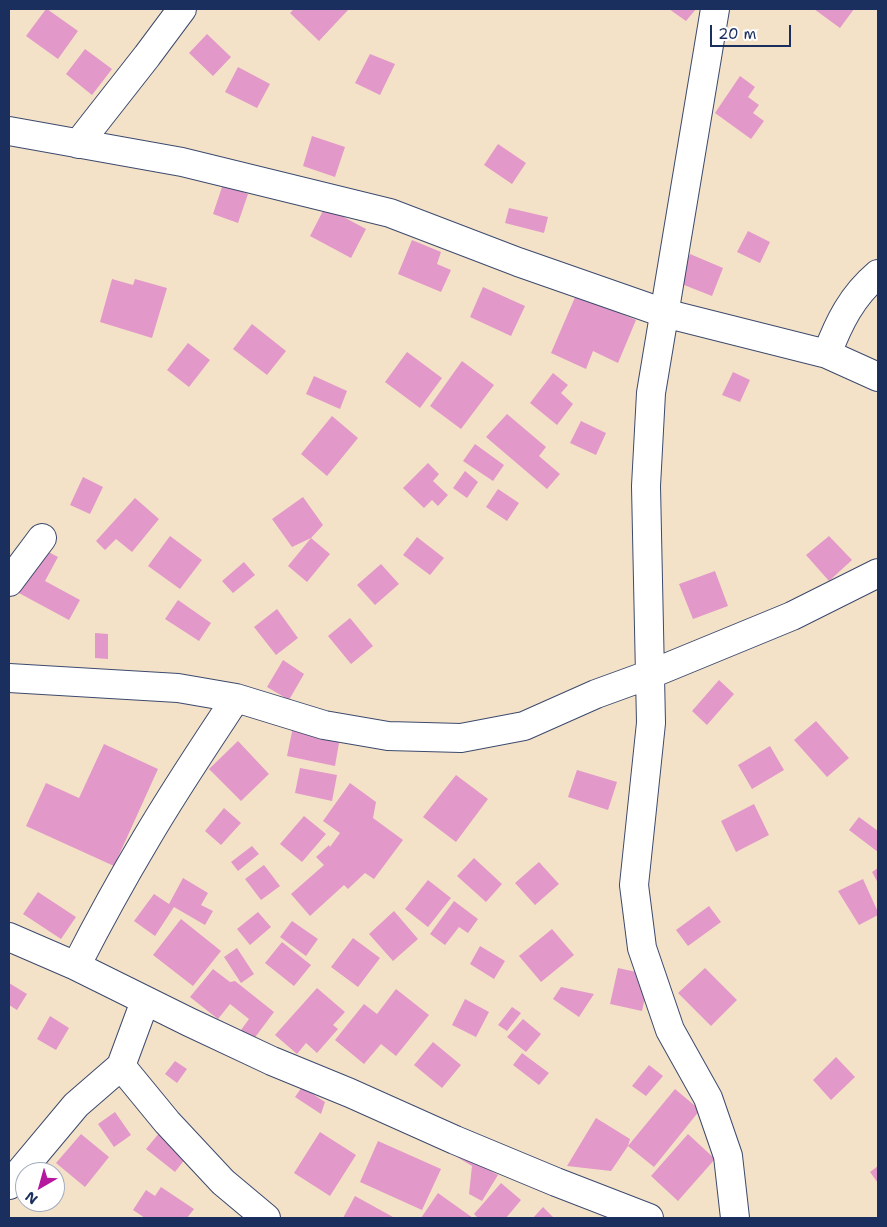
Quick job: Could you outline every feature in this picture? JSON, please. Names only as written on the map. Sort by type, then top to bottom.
[{"type":"street","points":[[78,144],[182,9]]},
{"type":"street","points":[[715,9],[651,394],[646,486],[652,723],[634,885],[642,948],[670,1030],[708,1098],[728,1156],[734,1218]]},
{"type":"street","points":[[9,131],[182,162],[390,213],[518,262],[664,313],[827,354],[878,377]]},
{"type":"street","points":[[827,354],[836,330],[850,304],[866,284],[878,274]]},
{"type":"street","points":[[9,582],[42,538]]},
{"type":"street","points":[[9,678],[178,688],[236,698],[324,724],[388,736],[461,738],[524,726],[596,694],[651,674],[792,616],[878,573]]},
{"type":"street","points":[[76,966],[107,906],[146,839],[236,698]]},
{"type":"street","points":[[9,937],[76,966],[272,1061],[350,1093],[455,1140],[649,1218]]},
{"type":"street","points":[[9,1185],[76,1105],[122,1066],[145,1001]]},
{"type":"street","points":[[122,1066],[167,1122],[223,1182],[266,1218]]},
{"type":"building","points":[[46,9],[78,31],[58,59],[26,36]]},
{"type":"building","points":[[294,9],[348,10],[319,41],[290,13]]},
{"type":"building","points":[[669,9],[696,9],[686,21]]},
{"type":"building","points":[[814,9],[854,9],[840,28]]},
{"type":"building","points":[[207,34],[231,57],[213,76],[189,53]]},
{"type":"building","points":[[85,49],[112,69],[92,95],[66,74]]},
{"type":"building","points":[[370,54],[395,64],[380,95],[355,83]]},
{"type":"building","points":[[238,67],[270,84],[257,108],[225,92]]},
{"type":"building","points":[[740,76],[755,87],[748,97],[759,105],[753,113],[764,121],[751,139],[715,113]]},
{"type":"building","points":[[312,136],[345,147],[335,177],[303,166]]},
{"type":"building","points":[[498,144],[526,163],[512,184],[484,165]]},
{"type":"building","points":[[223,184],[248,194],[238,223],[213,214]]},
{"type":"building","points":[[325,207],[366,229],[351,258],[310,236]]},
{"type":"building","points":[[509,208],[548,217],[544,233],[505,223]]},
{"type":"building","points":[[748,231],[770,242],[760,263],[737,252]]},
{"type":"building","points":[[412,240],[441,252],[437,264],[451,270],[441,292],[398,274]]},
{"type":"building","points":[[690,254],[723,268],[712,296],[679,283]]},
{"type":"building","points":[[112,279],[133,285],[135,279],[167,288],[152,338],[100,322]]},
{"type":"building","points":[[483,287],[525,306],[511,336],[470,317]]},
{"type":"building","points":[[576,295],[636,320],[618,363],[593,351],[586,369],[551,353]]},
{"type":"building","points":[[252,324],[286,351],[267,375],[233,349]]},
{"type":"building","points":[[188,343],[210,360],[189,387],[167,370]]},
{"type":"building","points":[[407,352],[442,378],[420,408],[385,382]]},
{"type":"building","points":[[462,361],[494,385],[461,429],[430,406]]},
{"type":"building","points":[[733,372],[750,380],[740,402],[722,395]]},
{"type":"building","points":[[553,373],[568,385],[561,393],[573,404],[557,425],[530,403]]},
{"type":"building","points":[[314,376],[347,391],[340,409],[306,394]]},
{"type":"building","points":[[507,414],[546,447],[539,456],[560,474],[547,489],[486,437]]},
{"type":"building","points":[[332,416],[358,438],[327,476],[301,454]]},
{"type":"building","points":[[581,421],[606,433],[596,455],[570,443]]},
{"type":"building","points":[[475,444],[504,465],[493,481],[463,461]]},
{"type":"building","points":[[428,463],[439,474],[433,481],[448,495],[438,506],[432,500],[424,508],[403,488]]},
{"type":"building","points":[[465,471],[478,482],[467,498],[453,488]]},
{"type":"building","points":[[83,477],[103,487],[90,514],[70,505]]},
{"type":"building","points":[[498,489],[519,503],[507,521],[486,507]]},
{"type":"building","points":[[303,497],[323,525],[311,538],[292,547],[272,519]]},
{"type":"building","points":[[135,498],[159,519],[132,552],[116,539],[105,550],[96,541]]},
{"type":"building","points":[[170,536],[202,560],[180,589],[148,566]]},
{"type":"building","points":[[829,536],[852,560],[829,581],[806,555]]},
{"type":"building","points":[[417,537],[444,558],[430,575],[403,555]]},
{"type":"building","points":[[311,538],[330,554],[307,582],[288,566]]},
{"type":"building","points":[[41,548],[58,557],[45,581],[80,600],[69,620],[17,592]]},
{"type":"building","points":[[244,562],[255,575],[233,593],[222,581]]},
{"type":"building","points":[[381,564],[399,584],[375,605],[357,585]]},
{"type":"building","points":[[715,571],[728,606],[693,619],[679,584]]},
{"type":"building","points":[[178,600],[211,623],[199,641],[165,619]]},
{"type":"building","points":[[277,609],[298,638],[276,655],[254,627]]},
{"type":"building","points":[[350,618],[373,646],[351,664],[328,636]]},
{"type":"building","points":[[95,633],[108,634],[108,659],[95,658]]},
{"type":"building","points":[[283,660],[304,674],[289,700],[267,687]]},
{"type":"building","points":[[719,680],[734,694],[707,725],[692,711]]},
{"type":"building","points":[[816,721],[849,758],[827,777],[794,740]]},
{"type":"building","points":[[293,727],[340,737],[335,766],[287,756]]},
{"type":"building","points":[[238,741],[269,774],[241,801],[209,769]]},
{"type":"building","points":[[104,744],[158,769],[114,866],[26,826],[46,783],[79,798]]},
{"type":"building","points":[[770,746],[784,770],[752,789],[738,765]]},
{"type":"building","points":[[300,768],[337,775],[332,801],[295,793]]},
{"type":"building","points":[[577,770],[617,782],[608,810],[568,797]]},
{"type":"building","points":[[456,775],[488,799],[456,842],[423,817]]},
{"type":"building","points":[[350,783],[376,802],[373,818],[403,840],[374,879],[365,873],[348,889],[344,885],[310,916],[291,894],[324,865],[316,857],[329,845],[330,847],[340,833],[323,821]]},
{"type":"building","points":[[754,804],[769,835],[736,852],[721,821]]},
{"type":"building","points":[[224,808],[241,823],[221,845],[205,831]]},
{"type":"building","points":[[304,816],[326,834],[302,862],[280,844]]},
{"type":"building","points":[[859,817],[878,831],[878,852],[849,830]]},
{"type":"building","points":[[252,846],[259,854],[238,871],[231,862]]},
{"type":"building","points":[[474,858],[502,884],[486,902],[457,876]]},
{"type":"building","points":[[539,862],[559,884],[535,905],[515,883]]},
{"type":"building","points":[[264,865],[280,886],[261,900],[245,879]]},
{"type":"building","points":[[878,868],[878,883],[872,872]]},
{"type":"building","points":[[183,878],[208,893],[201,905],[213,911],[205,925],[174,907],[155,936],[134,921],[154,894],[169,904]]},
{"type":"building","points":[[863,879],[878,915],[859,925],[838,891]]},
{"type":"building","points":[[428,880],[451,898],[428,927],[405,909]]},
{"type":"building","points":[[38,892],[76,917],[61,939],[23,914]]},
{"type":"building","points":[[454,901],[478,919],[468,933],[459,927],[445,945],[430,934]]},
{"type":"building","points":[[709,906],[721,922],[688,946],[676,930]]},
{"type":"building","points":[[394,911],[418,939],[393,961],[369,934]]},
{"type":"building","points":[[258,912],[271,927],[250,945],[237,929]]},
{"type":"building","points":[[181,919],[221,951],[193,986],[153,955]]},
{"type":"building","points":[[292,921],[318,939],[306,956],[280,937]]},
{"type":"building","points":[[552,929],[574,955],[541,982],[519,956]]},
{"type":"building","points":[[353,938],[380,958],[358,987],[331,967]]},
{"type":"building","points":[[282,942],[311,965],[294,986],[265,963]]},
{"type":"building","points":[[480,946],[505,961],[494,979],[470,964]]},
{"type":"building","points":[[237,948],[254,974],[241,983],[224,957]]},
{"type":"building","points":[[618,968],[650,975],[642,1011],[610,1004]]},
{"type":"building","points":[[705,968],[737,1000],[711,1026],[678,993]]},
{"type":"building","points":[[213,969],[230,982],[235,981],[274,1012],[253,1040],[241,1030],[249,1019],[230,1004],[218,1019],[190,997]]},
{"type":"building","points":[[9,983],[27,994],[17,1010],[9,1005]]},
{"type":"building","points":[[561,987],[594,994],[579,1017],[553,999]]},
{"type":"building","points":[[317,988],[345,1012],[333,1025],[338,1029],[317,1053],[306,1043],[297,1054],[275,1035]]},
{"type":"building","points":[[396,989],[429,1015],[396,1056],[381,1044],[364,1064],[335,1040],[364,1004],[377,1014]]},
{"type":"building","points":[[465,999],[489,1012],[476,1037],[452,1025]]},
{"type":"building","points":[[512,1007],[521,1013],[507,1031],[498,1025]]},
{"type":"building","points":[[50,1016],[69,1028],[56,1050],[37,1039]]},
{"type":"building","points":[[523,1019],[541,1034],[526,1052],[507,1037]]},
{"type":"building","points":[[433,1042],[461,1065],[442,1088],[414,1065]]},
{"type":"building","points":[[522,1053],[549,1073],[539,1085],[513,1065]]},
{"type":"building","points":[[836,1057],[855,1077],[831,1100],[813,1080]]},
{"type":"building","points":[[175,1061],[187,1069],[177,1083],[165,1074]]},
{"type":"building","points":[[649,1065],[663,1076],[646,1096],[632,1086]]},
{"type":"building","points":[[302,1087],[325,1102],[321,1114],[295,1097]]},
{"type":"building","points":[[675,1089],[700,1110],[654,1167],[628,1146]]},
{"type":"building","points":[[115,1112],[131,1135],[114,1147],[98,1124]]},
{"type":"building","points":[[596,1118],[630,1139],[628,1146],[611,1171],[567,1166]]},
{"type":"building","points":[[160,1132],[189,1154],[175,1172],[146,1149]]},
{"type":"building","points":[[320,1132],[356,1155],[330,1196],[294,1173]]},
{"type":"building","points":[[81,1134],[109,1157],[85,1187],[65,1170],[65,1162],[57,1162]]},
{"type":"building","points":[[688,1134],[715,1159],[678,1201],[651,1176]]},
{"type":"building","points":[[378,1141],[441,1169],[422,1210],[360,1182]]},
{"type":"building","points":[[459,1153],[498,1175],[482,1201],[469,1194],[472,1166],[457,1157]]},
{"type":"building","points":[[878,1166],[878,1183],[870,1172]]},
{"type":"building","points":[[501,1183],[521,1200],[506,1218],[478,1218],[474,1214]]},
{"type":"building","points":[[161,1187],[194,1209],[187,1218],[145,1218],[133,1210],[146,1190],[155,1196]]},
{"type":"building","points":[[438,1193],[473,1218],[421,1218]]},
{"type":"building","points":[[355,1196],[393,1217],[343,1218]]},
{"type":"building","points":[[543,1207],[554,1218],[533,1218]]}]
